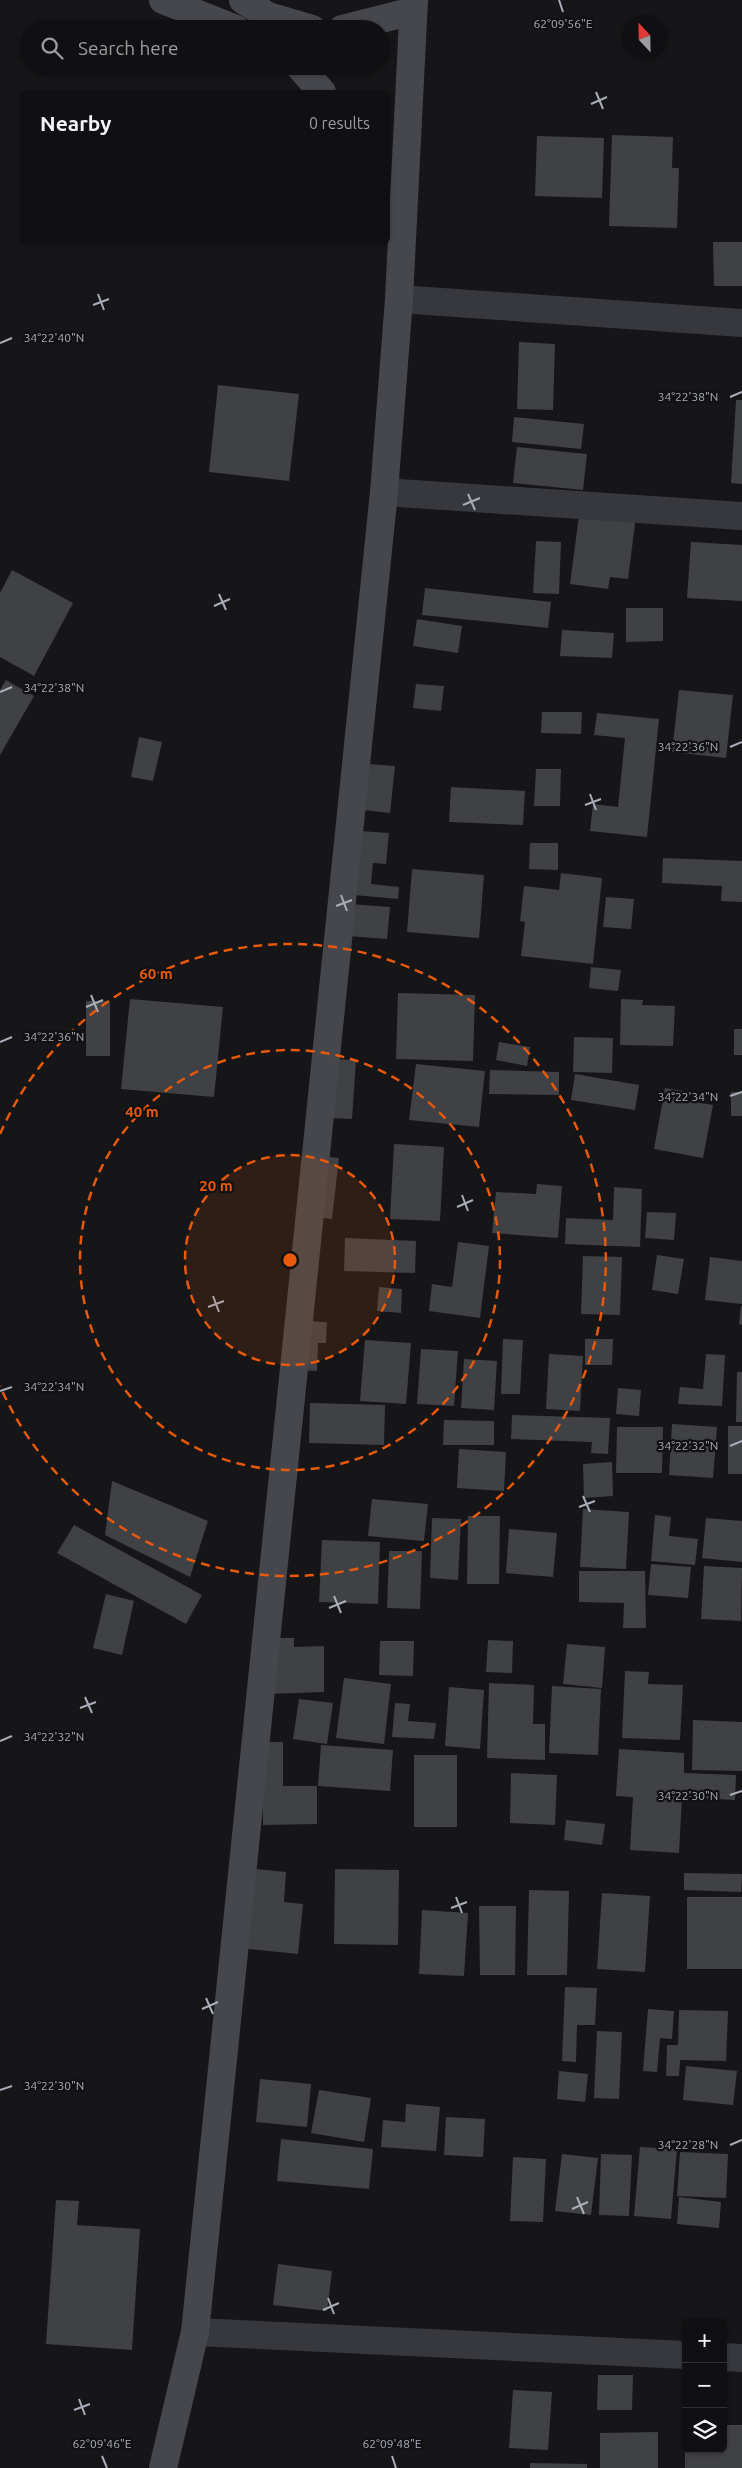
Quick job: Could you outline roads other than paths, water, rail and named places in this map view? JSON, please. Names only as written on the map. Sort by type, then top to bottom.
[{"type":"street","points":[[163,0],[213,20]]},
{"type":"street","points":[[243,0],[268,16],[282,20]]},
{"type":"street","points":[[162,2468],[194,2332],[384,492],[399,299],[395,201],[414,5],[369,20]]},
{"type":"street","points":[[307,75],[320,90]]},
{"type":"street","points":[[399,299],[742,323]]},
{"type":"street","points":[[384,492],[742,516]]},
{"type":"street","points":[[194,2332],[682,2355]]},
{"type":"street","points":[[727,2357],[742,2358]]}]
